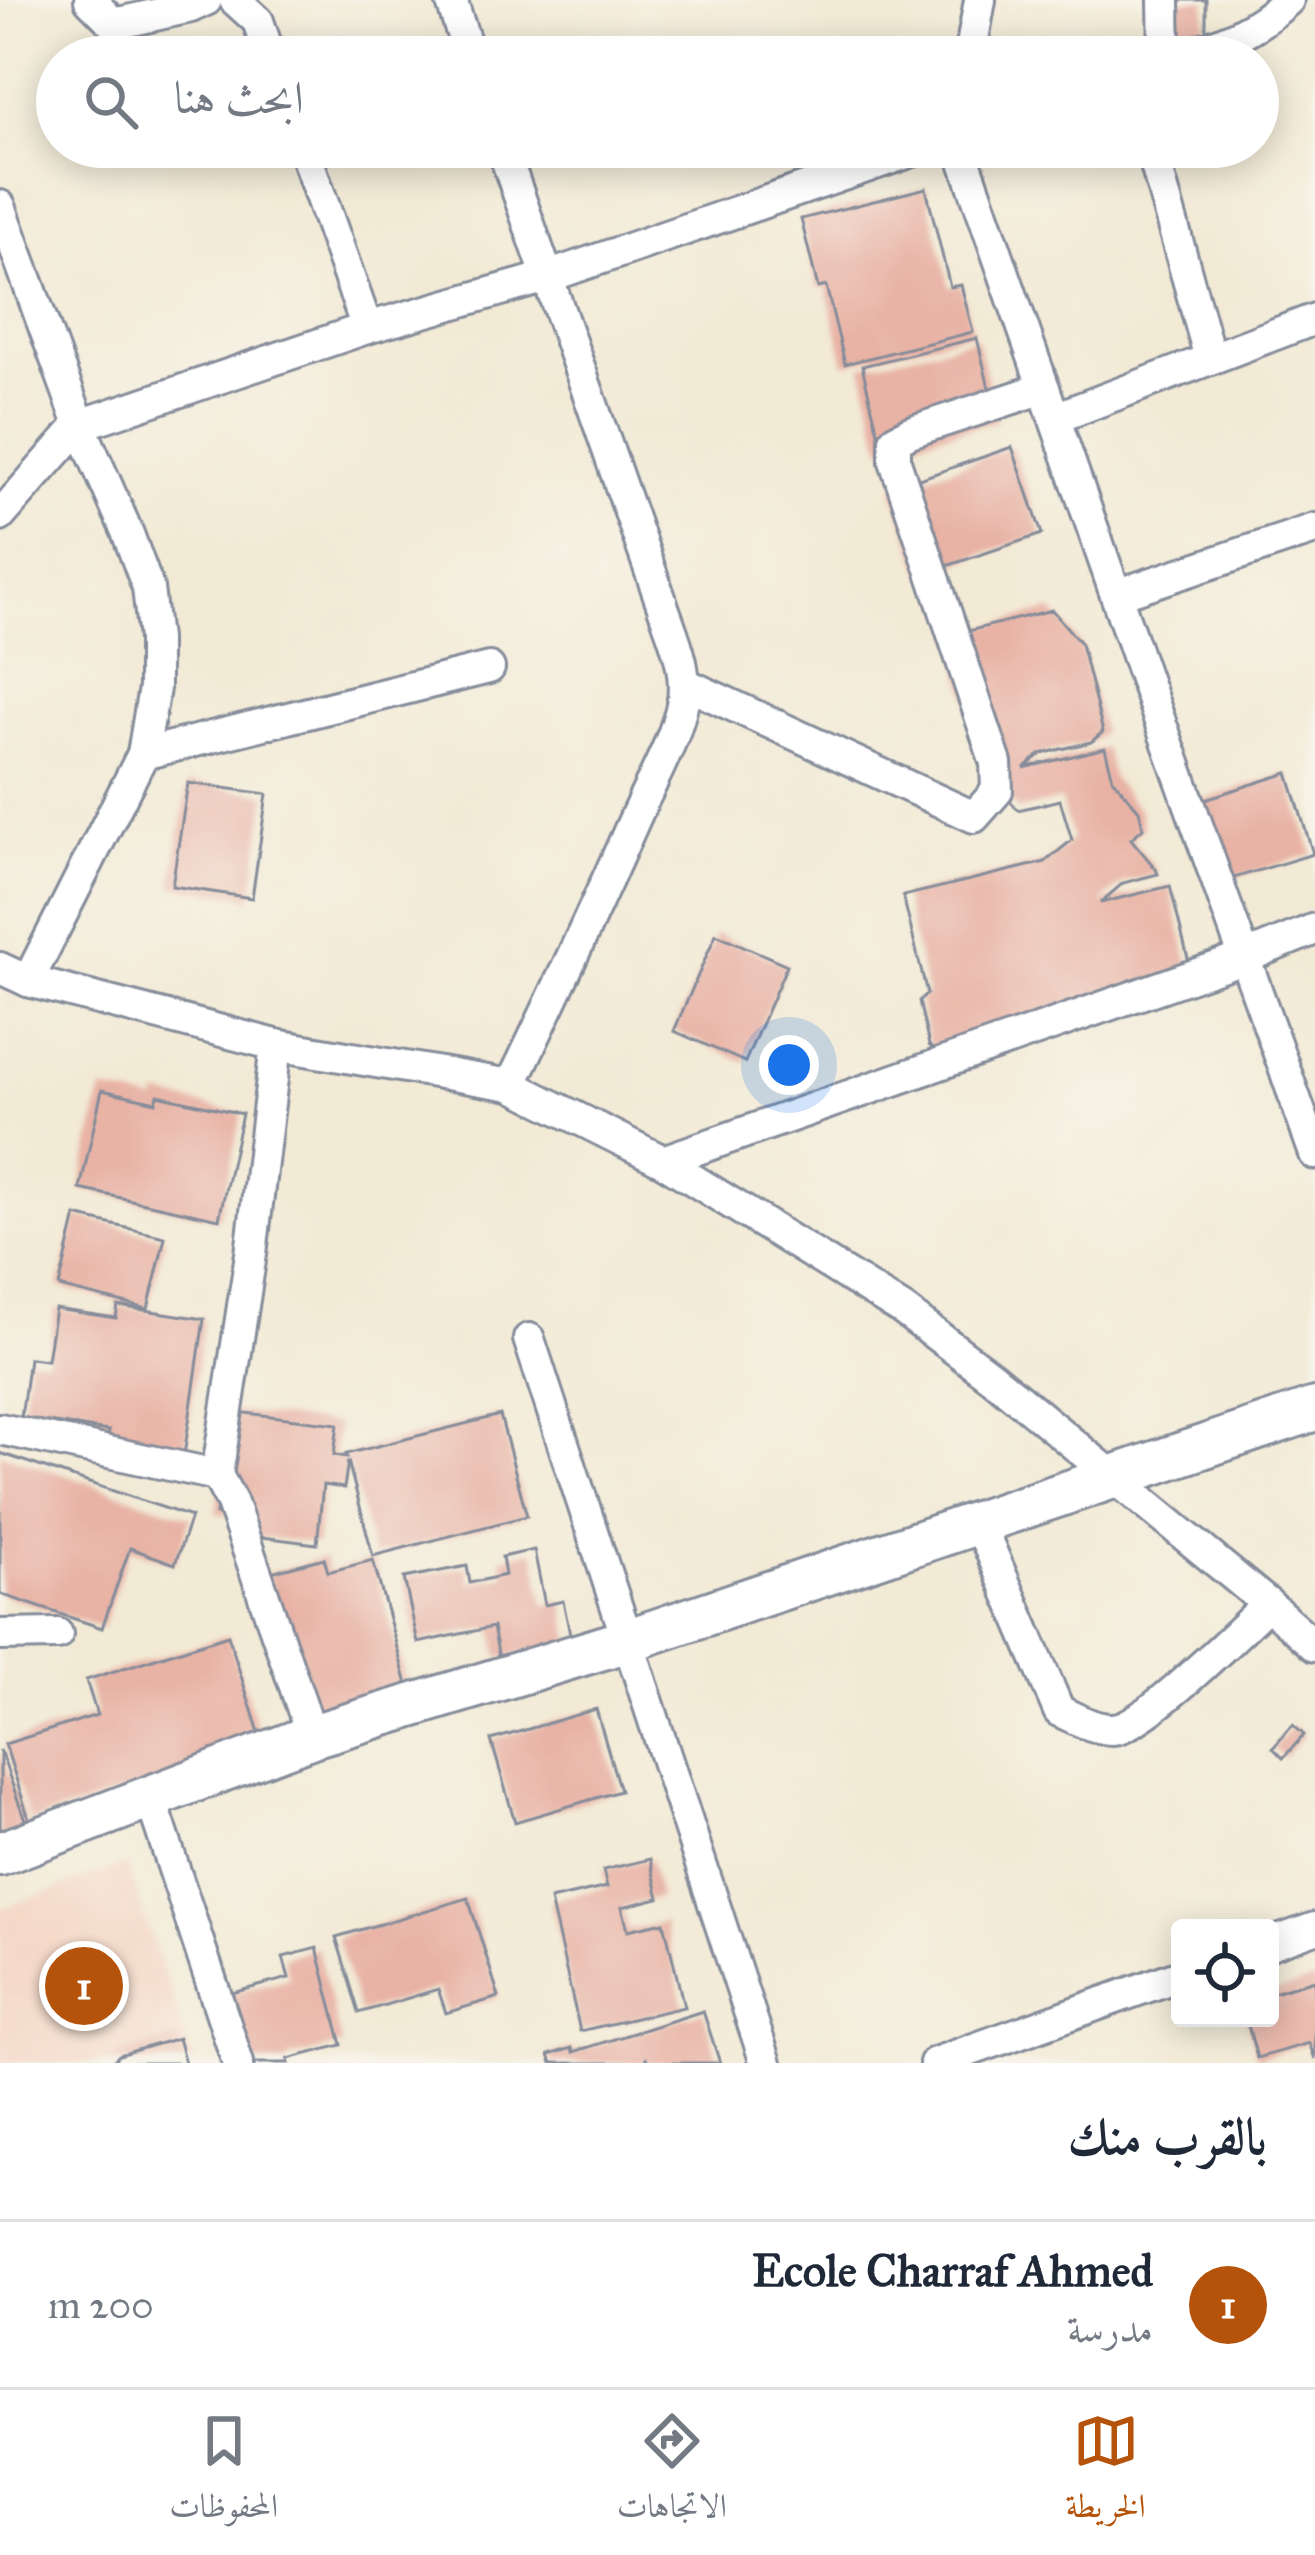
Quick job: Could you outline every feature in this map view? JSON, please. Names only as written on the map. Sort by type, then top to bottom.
[{"type":"street","points":[[90,0],[114,24],[206,0]]},
{"type":"street","points":[[235,0],[258,21],[263,36]]},
{"type":"street","points":[[451,0],[463,36]]},
{"type":"street","points":[[974,36],[980,0]]},
{"type":"street","points":[[1164,0],[1165,36]]},
{"type":"street","points":[[1237,36],[1262,24],[1288,0]]},
{"type":"street","points":[[310,168],[367,328]]},
{"type":"street","points":[[509,168],[662,601],[684,683],[682,704],[663,756],[576,953],[511,1085]]},
{"type":"street","points":[[0,516],[80,425],[367,328],[547,277],[863,168]]},
{"type":"street","points":[[967,168],[1314,1147]]},
{"type":"street","points":[[1157,168],[1210,358]]},
{"type":"street","points":[[0,206],[80,425],[148,588],[154,639],[154,688],[143,754],[28,981]]},
{"type":"street","points":[[1055,418],[1315,319]]},
{"type":"street","points":[[684,683],[974,817],[997,791],[996,763],[895,461],[895,440],[1045,388]]},
{"type":"street","points":[[1116,595],[1315,529]]},
{"type":"street","points":[[143,754],[489,668]]},
{"type":"street","points":[[664,1161],[1315,929]]},
{"type":"street","points":[[0,968],[28,981],[276,1045],[511,1085],[664,1161],[903,1310],[992,1377],[1315,1646]]},
{"type":"street","points":[[276,1045],[251,1254],[217,1474],[232,1504],[312,1736]]},
{"type":"street","points":[[529,1339],[766,2063]]},
{"type":"street","points":[[0,1854],[312,1736],[629,1640],[1315,1408]]},
{"type":"street","points":[[0,1429],[217,1474]]},
{"type":"street","points":[[979,1523],[1059,1711],[1091,1726],[1119,1730],[1148,1713],[1268,1604]]},
{"type":"street","points":[[0,1636],[57,1634]]},
{"type":"street","points":[[150,1796],[238,2063]]},
{"type":"street","points":[[1279,1941],[1315,1928]]},
{"type":"street","points":[[935,2063],[969,2057],[1171,1979]]},
{"type":"shaded area","points":[[126,1864],[195,2063],[0,2063],[0,1909]]},
{"type":"building","points":[[1169,0],[1206,0],[1206,36],[1169,36]]},
{"type":"building","points":[[926,188],[950,287],[961,285],[973,332],[845,364],[826,286],[818,288],[801,219]]},
{"type":"building","points":[[977,338],[997,421],[882,449],[862,366]]},
{"type":"building","points":[[1012,447],[1042,534],[923,574],[893,488]]},
{"type":"building","points":[[1052,610],[1081,644],[1103,732],[1091,742],[1041,754],[1024,768],[1105,748],[1113,779],[1139,810],[1143,828],[1131,839],[1158,874],[1123,883],[1100,903],[1170,886],[1195,987],[938,1055],[929,1045],[919,1001],[927,994],[903,896],[1045,862],[1072,840],[1060,800],[1018,810],[985,771],[952,635]]},
{"type":"building","points":[[1288,773],[1313,854],[1211,885],[1186,805]]},
{"type":"building","points":[[188,783],[267,794],[252,898],[172,886]]},
{"type":"building","points":[[716,934],[787,965],[745,1062],[674,1031]]},
{"type":"building","points":[[102,1090],[156,1102],[158,1095],[242,1114],[219,1219],[80,1189]]},
{"type":"building","points":[[76,1216],[165,1237],[148,1309],[59,1287]]},
{"type":"building","points":[[118,1306],[204,1319],[183,1462],[106,1450],[109,1431],[21,1418],[29,1358],[47,1360],[55,1309],[116,1318]]},
{"type":"building","points":[[228,1411],[338,1424],[334,1455],[347,1457],[500,1415],[527,1516],[373,1556],[348,1461],[344,1488],[323,1485],[317,1544],[246,1535],[248,1518],[216,1514]]},
{"type":"building","points":[[0,1453],[191,1517],[175,1564],[130,1548],[102,1628],[0,1594]]},
{"type":"building","points":[[534,1550],[545,1605],[563,1601],[572,1643],[499,1658],[493,1627],[418,1643],[404,1578],[467,1566],[470,1583],[505,1575],[502,1557]]},
{"type":"building","points":[[324,1558],[328,1572],[373,1560],[408,1688],[307,1716],[267,1573]]},
{"type":"building","points":[[228,1635],[264,1748],[30,1822],[5,1744],[97,1715],[86,1680]]},
{"type":"building","points":[[596,1709],[620,1791],[515,1822],[491,1740]]},
{"type":"building","points":[[1293,1725],[1304,1735],[1283,1758],[1273,1748]]},
{"type":"building","points":[[0,1750],[28,1828],[0,1838]]},
{"type":"building","points":[[650,1859],[659,1898],[622,1907],[628,1930],[664,1922],[684,2007],[580,2031],[550,1900],[607,1887],[603,1870]]},
{"type":"building","points":[[468,1898],[499,1997],[446,2013],[438,1989],[359,2013],[336,1937]]},
{"type":"building","points":[[317,1948],[342,2045],[288,2059],[289,2063],[242,2063],[224,1995],[289,1978],[283,1957]]},
{"type":"building","points":[[1315,1980],[1315,2059],[1309,2043],[1257,2058],[1248,2027],[1279,2027],[1279,1990]]},
{"type":"building","points":[[703,2011],[720,2063],[648,2063],[646,2057],[645,2063],[552,2063],[549,2055],[572,2048],[573,2052]]},
{"type":"building","points":[[178,2038],[185,2063],[111,2063],[119,2055]]},
{"type":"place","name":"Ecole Charraf Ahmed","points":[[84,1986]]}]
